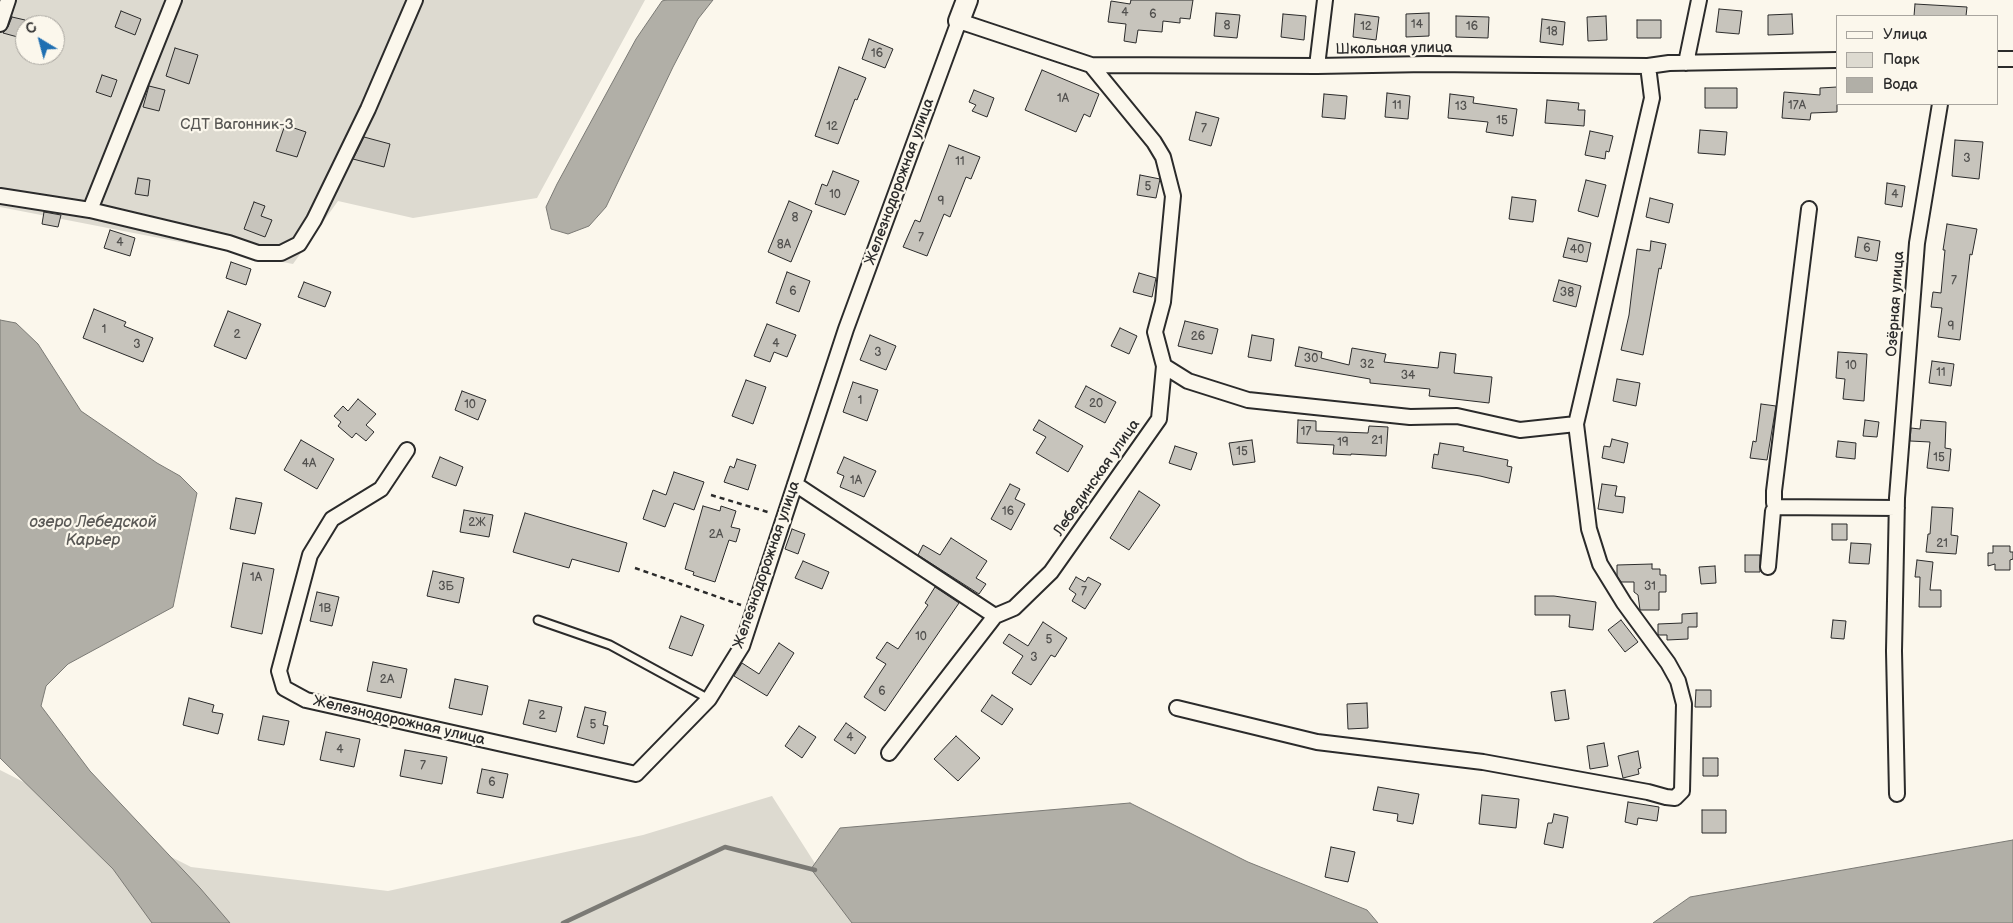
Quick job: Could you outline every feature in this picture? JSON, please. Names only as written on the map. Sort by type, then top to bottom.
[{"type":"street","points":[[0,24],[8,0]]},
{"type":"street","points":[[90,210],[174,0]]},
{"type":"street","points":[[0,196],[90,210],[228,243],[258,253],[281,253],[298,244],[314,220],[368,109],[416,0]]},
{"type":"street","name":"Железнодорожная улица","points":[[407,450],[381,489],[332,519],[310,555],[279,671],[284,688],[306,700],[636,774],[709,699],[742,646],[846,329],[967,0]]},
{"type":"street","points":[[1318,66],[1325,0]]},
{"type":"street","points":[[1686,63],[1699,0]]},
{"type":"street","name":"Школьная улица","points":[[958,21],[1091,65],[1318,66],[1427,64],[1648,66],[1686,63],[1836,60]]},
{"type":"street","points":[[1998,60],[2013,59]]},
{"type":"street","points":[[1091,65],[1154,142],[1163,157],[1173,196],[1163,302],[1155,332],[1164,366],[1188,381],[1248,400],[1410,417],[1457,416],[1520,430],[1576,424]]},
{"type":"street","points":[[1177,708],[1317,742],[1483,762],[1675,798],[1682,791],[1684,704],[1678,680],[1668,663],[1624,603],[1600,564],[1589,529],[1576,424],[1652,98],[1648,66]]},
{"type":"street","name":"Озёрная улица","points":[[1898,794],[1894,651],[1897,508],[1917,243],[1940,105]]},
{"type":"street","points":[[1777,507],[1774,503],[1774,491],[1809,209]]},
{"type":"street","name":"Лебединская улица","points":[[889,753],[995,616],[1014,608],[1051,572],[1159,419],[1164,366]]},
{"type":"street","points":[[795,484],[995,616]]},
{"type":"street","points":[[1768,567],[1773,511],[1777,507],[1897,508]]},
{"type":"lane","points":[[538,620],[610,646],[709,699]]},
{"type":"path","points":[[711,495],[785,516]]},
{"type":"path","points":[[635,568],[754,610]]},
{"type":"green space","name":"СДТ Вагонник-3","points":[[0,0],[645,0],[537,198],[413,218],[338,201],[293,264],[0,207]]},
{"type":"green space","points":[[0,770],[191,867],[388,891],[643,835],[772,796],[853,923],[0,923]]},
{"type":"water","points":[[713,0],[698,19],[673,67],[606,207],[589,226],[568,234],[551,229],[546,207],[557,184],[636,39],[662,1]]},
{"type":"water","name":"озеро Лебедской Карьер","points":[[0,320],[16,323],[38,344],[81,411],[157,463],[180,476],[197,493],[173,607],[68,664],[46,686],[41,706],[90,771],[200,888],[230,923],[152,923],[113,869],[0,758]]},
{"type":"water","points":[[1130,803],[1248,862],[1367,910],[1378,923],[852,923],[811,869],[840,828]]},
{"type":"water","points":[[2013,840],[2013,923],[1653,923],[1690,897]]},
{"type":"building","points":[[1131,0],[1193,0],[1190,19],[1180,18],[1180,23],[1163,21],[1162,32],[1138,30],[1136,43],[1124,41],[1126,24],[1108,22],[1111,1],[1130,4]]},
{"type":"building","points":[[1915,4],[1967,7],[1966,15],[1914,15]]},
{"type":"building","points":[[1719,9],[1742,11],[1739,34],[1716,32]]},
{"type":"building","points":[[121,11],[141,19],[135,35],[115,27]]},
{"type":"building","points":[[1216,13],[1240,15],[1237,38],[1214,36]]},
{"type":"building","points":[[1429,13],[1429,36],[1406,37],[1406,14]]},
{"type":"building","points":[[1283,14],[1306,16],[1304,40],[1281,37]]},
{"type":"building","points":[[1355,14],[1379,17],[1376,40],[1353,37]]},
{"type":"building","points":[[1792,14],[1793,34],[1768,35],[1768,15]]},
{"type":"building","points":[[1456,16],[1489,17],[1488,38],[1456,37]]},
{"type":"building","points":[[1606,16],[1607,40],[1588,41],[1587,17]]},
{"type":"building","points":[[12,17],[15,18],[15,36],[3,33]]},
{"type":"building","points":[[1542,19],[1565,22],[1563,45],[1540,42]]},
{"type":"building","points":[[1637,20],[1661,20],[1661,38],[1637,38]]},
{"type":"building","points":[[869,39],[893,49],[885,68],[862,59]]},
{"type":"building","points":[[175,48],[198,55],[189,84],[166,76]]},
{"type":"building","points":[[839,67],[866,78],[857,100],[855,99],[838,144],[815,136]]},
{"type":"building","points":[[1042,70],[1099,94],[1090,117],[1084,114],[1076,132],[1025,110]]},
{"type":"building","points":[[102,75],[117,80],[111,97],[96,92]]},
{"type":"building","points":[[149,86],[165,90],[159,111],[143,107]]},
{"type":"building","points":[[1836,87],[1837,112],[1811,113],[1810,120],[1782,118],[1784,92],[1820,95],[1820,88]]},
{"type":"building","points":[[1705,88],[1737,88],[1737,108],[1705,108]]},
{"type":"building","points":[[974,90],[994,98],[987,117],[972,111],[976,105],[969,102]]},
{"type":"building","points":[[1387,93],[1410,96],[1408,119],[1385,117]]},
{"type":"building","points":[[1324,94],[1347,96],[1345,119],[1322,117]]},
{"type":"building","points":[[1450,94],[1474,97],[1473,103],[1517,109],[1513,136],[1486,132],[1488,122],[1448,118]]},
{"type":"building","points":[[1547,100],[1579,103],[1578,110],[1585,110],[1584,126],[1545,123]]},
{"type":"building","points":[[1196,112],[1219,118],[1211,146],[1189,140]]},
{"type":"building","points":[[285,125],[306,132],[297,157],[276,151]]},
{"type":"building","points":[[1700,130],[1727,132],[1725,155],[1698,153]]},
{"type":"building","points":[[1590,131],[1613,136],[1609,152],[1606,151],[1605,159],[1585,155]]},
{"type":"building","points":[[364,137],[390,144],[384,167],[353,159]]},
{"type":"building","points":[[1955,140],[1983,142],[1979,179],[1952,176]]},
{"type":"building","points":[[949,145],[980,157],[971,179],[966,177],[950,217],[944,214],[927,256],[903,247],[915,220],[920,222]]},
{"type":"building","points":[[833,171],[859,181],[845,215],[815,204],[822,184],[827,186]]},
{"type":"building","points":[[1140,175],[1160,179],[1156,198],[1137,195]]},
{"type":"building","points":[[138,178],[150,180],[148,196],[135,194]]},
{"type":"building","points":[[1586,180],[1606,185],[1598,217],[1578,211]]},
{"type":"building","points":[[1887,183],[1905,186],[1902,207],[1885,204]]},
{"type":"building","points":[[1512,197],[1536,200],[1533,222],[1509,219]]},
{"type":"building","points":[[1650,198],[1673,204],[1669,223],[1646,217]]},
{"type":"building","points":[[789,201],[812,211],[791,262],[768,252]]},
{"type":"building","points":[[254,202],[265,206],[261,216],[272,220],[265,237],[244,229]]},
{"type":"building","points":[[44,212],[61,215],[58,227],[42,224]]},
{"type":"building","points":[[1947,224],[1977,229],[1972,255],[1970,254],[1960,340],[1938,337],[1942,308],[1931,307],[1933,292],[1941,293],[1945,250],[1943,250]]},
{"type":"building","points":[[110,230],[135,238],[130,256],[104,248]]},
{"type":"building","points":[[1858,237],[1880,241],[1877,261],[1855,257]]},
{"type":"building","points":[[1568,238],[1591,243],[1587,262],[1563,257]]},
{"type":"building","points":[[1651,241],[1666,244],[1661,269],[1659,268],[1643,355],[1621,350],[1629,315],[1637,249],[1650,251]]},
{"type":"building","points":[[231,262],[251,269],[246,285],[226,278]]},
{"type":"building","points":[[787,272],[810,281],[799,312],[776,303]]},
{"type":"building","points":[[1139,273],[1156,278],[1152,297],[1133,292]]},
{"type":"building","points":[[1559,280],[1581,286],[1576,307],[1553,301]]},
{"type":"building","points":[[304,282],[331,292],[325,307],[298,297]]},
{"type":"building","points":[[94,309],[126,322],[124,326],[153,338],[143,362],[83,338]]},
{"type":"building","points":[[228,311],[261,324],[246,359],[214,346]]},
{"type":"building","points":[[1185,321],[1218,329],[1212,354],[1178,346]]},
{"type":"building","points":[[767,324],[796,335],[787,357],[774,352],[770,362],[754,356]]},
{"type":"building","points":[[1120,328],[1137,336],[1129,354],[1111,346]]},
{"type":"building","points":[[870,335],[896,346],[886,370],[860,360]]},
{"type":"building","points":[[1252,335],[1274,339],[1271,361],[1248,357]]},
{"type":"building","points":[[1299,347],[1322,352],[1321,358],[1349,365],[1352,348],[1386,354],[1384,362],[1438,368],[1440,352],[1456,354],[1454,373],[1492,377],[1489,403],[1429,396],[1430,389],[1370,383],[1370,379],[1295,366]]},
{"type":"building","points":[[1838,352],[1867,354],[1864,401],[1843,399],[1845,379],[1836,378]]},
{"type":"building","points":[[1932,361],[1954,364],[1951,386],[1929,383]]},
{"type":"building","points":[[1617,379],[1640,383],[1636,406],[1613,401]]},
{"type":"building","points":[[746,380],[766,387],[753,424],[732,416]]},
{"type":"building","points":[[853,382],[878,390],[867,421],[843,412]]},
{"type":"building","points":[[1086,386],[1116,402],[1105,423],[1075,407]]},
{"type":"building","points":[[462,391],[486,400],[478,420],[455,410]]},
{"type":"building","points":[[358,399],[376,414],[366,425],[374,432],[366,441],[356,433],[352,438],[338,426],[341,422],[334,416],[343,406],[348,411]]},
{"type":"building","points":[[1761,404],[1776,406],[1767,460],[1750,458],[1753,441],[1756,442]]},
{"type":"building","points":[[1039,420],[1083,446],[1068,472],[1036,453],[1046,437],[1033,430]]},
{"type":"building","points":[[1298,420],[1316,421],[1316,431],[1368,433],[1369,426],[1388,427],[1386,456],[1333,454],[1334,445],[1297,443]]},
{"type":"building","points":[[1865,420],[1879,422],[1877,437],[1863,436]]},
{"type":"building","points":[[1921,420],[1946,422],[1945,448],[1951,449],[1949,471],[1927,468],[1930,442],[1910,441],[1911,428],[1920,429]]},
{"type":"building","points":[[1612,439],[1628,443],[1624,463],[1602,458],[1604,446],[1610,447]]},
{"type":"building","points":[[301,440],[334,459],[317,489],[284,470]]},
{"type":"building","points":[[1252,440],[1255,462],[1233,465],[1229,443]]},
{"type":"building","points":[[1838,441],[1856,443],[1855,459],[1836,457]]},
{"type":"building","points":[[1440,443],[1464,447],[1463,451],[1508,460],[1507,466],[1512,467],[1509,483],[1432,468],[1434,454],[1438,455]]},
{"type":"building","points":[[1175,446],[1197,453],[1191,470],[1169,463]]},
{"type":"building","points":[[440,457],[463,467],[456,486],[432,477]]},
{"type":"building","points":[[844,457],[876,471],[864,497],[840,487],[844,476],[837,473]]},
{"type":"building","points":[[737,459],[756,465],[748,490],[724,482],[730,466],[734,468]]},
{"type":"building","points":[[674,472],[704,482],[694,510],[674,503],[665,527],[643,519],[653,490],[666,495]]},
{"type":"building","points":[[1010,484],[1020,489],[1015,499],[1025,504],[1011,530],[991,519]]},
{"type":"building","points":[[1602,484],[1617,486],[1615,496],[1625,497],[1623,513],[1598,509]]},
{"type":"building","points":[[1139,491],[1160,505],[1129,550],[1110,538]]},
{"type":"building","points":[[236,498],[262,503],[255,534],[230,529]]},
{"type":"building","points":[[703,506],[720,511],[721,506],[736,511],[731,527],[740,529],[736,542],[729,540],[715,582],[693,575],[694,572],[685,569]]},
{"type":"building","points":[[1932,507],[1953,508],[1951,535],[1958,536],[1956,554],[1926,552],[1928,534],[1930,534]]},
{"type":"building","points":[[464,510],[493,515],[489,537],[460,532]]},
{"type":"building","points":[[525,513],[627,543],[619,572],[572,559],[569,568],[513,552]]},
{"type":"building","points":[[1832,524],[1847,524],[1847,540],[1832,540]]},
{"type":"building","points":[[792,529],[805,534],[798,554],[785,549]]},
{"type":"building","points":[[951,538],[987,561],[976,578],[986,584],[979,594],[918,555],[923,545],[940,555]]},
{"type":"building","points":[[1851,543],[1871,544],[1869,564],[1849,563]]},
{"type":"building","points":[[1993,546],[2010,546],[2010,552],[2013,552],[2013,559],[2010,560],[2010,570],[1995,570],[1995,564],[1988,566],[1988,553],[1993,553]]},
{"type":"building","points":[[1745,555],[1760,555],[1760,572],[1745,572]]},
{"type":"building","points":[[1917,560],[1933,562],[1930,590],[1941,590],[1941,607],[1919,607],[1920,577],[1915,577]]},
{"type":"building","points":[[803,561],[829,572],[822,589],[795,578]]},
{"type":"building","points":[[243,563],[274,569],[262,634],[231,627]]},
{"type":"building","points":[[1652,564],[1652,569],[1660,569],[1660,575],[1666,575],[1666,592],[1659,592],[1659,610],[1640,610],[1638,595],[1634,592],[1634,582],[1621,582],[1617,576],[1617,565]]},
{"type":"building","points":[[1715,566],[1716,583],[1701,584],[1699,567]]},
{"type":"building","points":[[433,571],[464,578],[459,603],[427,596]]},
{"type":"building","points":[[1076,577],[1085,582],[1088,577],[1101,584],[1085,609],[1072,601],[1076,594],[1069,589]]},
{"type":"building","points":[[935,587],[959,603],[885,711],[864,697],[886,664],[876,658],[887,642],[898,649],[928,605],[925,603]]},
{"type":"building","points":[[317,592],[339,597],[332,626],[310,621]]},
{"type":"building","points":[[1535,596],[1554,596],[1596,602],[1593,630],[1569,627],[1570,615],[1535,615]]},
{"type":"building","points":[[1697,613],[1697,627],[1688,627],[1688,639],[1667,640],[1667,635],[1658,635],[1658,624],[1682,623],[1682,614]]},
{"type":"building","points":[[681,616],[704,625],[692,656],[669,648]]},
{"type":"building","points":[[1621,620],[1638,642],[1625,652],[1608,630]]},
{"type":"building","points":[[1833,620],[1846,621],[1844,639],[1831,638]]},
{"type":"building","points":[[1043,622],[1067,638],[1055,657],[1051,655],[1031,685],[1012,673],[1023,656],[1003,643],[1009,634],[1028,646]]},
{"type":"building","points":[[779,643],[794,653],[767,696],[734,676],[742,663],[759,674]]},
{"type":"building","points":[[373,662],[407,669],[401,698],[367,691]]},
{"type":"building","points":[[455,679],[488,686],[482,715],[449,708]]},
{"type":"building","points":[[1565,690],[1569,719],[1555,721],[1551,692]]},
{"type":"building","points":[[1696,690],[1711,690],[1711,707],[1695,707]]},
{"type":"building","points":[[992,695],[1013,709],[1002,725],[981,711]]},
{"type":"building","points":[[189,698],[214,705],[212,712],[223,714],[218,734],[183,725]]},
{"type":"building","points":[[529,700],[562,707],[556,732],[523,724]]},
{"type":"building","points":[[1367,703],[1368,728],[1348,729],[1347,704]]},
{"type":"building","points":[[585,707],[606,712],[603,725],[608,726],[604,744],[577,737]]},
{"type":"building","points":[[263,716],[289,721],[284,745],[258,740]]},
{"type":"building","points":[[846,723],[866,737],[855,754],[834,740]]},
{"type":"building","points":[[799,726],[816,737],[802,758],[785,746]]},
{"type":"building","points":[[326,732],[360,739],[354,767],[320,760]]},
{"type":"building","points":[[956,736],[980,758],[958,781],[934,759]]},
{"type":"building","points":[[1604,743],[1608,766],[1590,769],[1587,746]]},
{"type":"building","points":[[405,750],[447,757],[442,784],[400,776]]},
{"type":"building","points":[[1638,751],[1641,768],[1638,769],[1639,774],[1623,778],[1618,756]]},
{"type":"building","points":[[1703,758],[1718,758],[1718,776],[1703,776]]},
{"type":"building","points":[[482,769],[508,774],[503,798],[477,793]]},
{"type":"building","points":[[1378,787],[1419,794],[1413,824],[1397,821],[1398,814],[1373,810]]},
{"type":"building","points":[[1482,795],[1519,799],[1516,828],[1479,824]]},
{"type":"building","points":[[1628,802],[1659,807],[1657,821],[1638,818],[1637,825],[1625,822]]},
{"type":"building","points":[[1702,810],[1726,810],[1726,833],[1702,833]]},
{"type":"building","points":[[1554,814],[1568,817],[1563,848],[1544,844],[1548,823],[1552,823]]},
{"type":"building","points":[[1331,847],[1355,852],[1348,882],[1325,877]]},
{"type":"waterway","points":[[563,923],[725,847],[815,870]]}]
